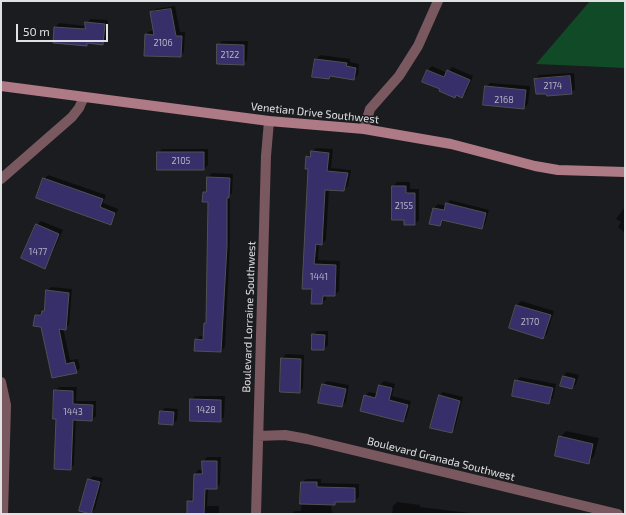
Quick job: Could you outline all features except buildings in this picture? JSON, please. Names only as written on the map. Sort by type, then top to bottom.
[{"type":"street","points":[[364,129],[370,109],[399,76],[418,46],[438,1]]},
{"type":"street","name":"Venetian Drive Southwest","points":[[1,86],[270,121],[364,129],[451,144],[535,166],[558,170],[625,172]]},
{"type":"street","points":[[1,178],[72,116],[79,108],[84,97]]},
{"type":"street","name":"Boulevard Lorraine Southwest","points":[[256,514],[266,156],[270,121]]},
{"type":"street","points":[[1,382],[6,405],[3,514]]},
{"type":"street","name":"Boulevard Granada Southwest","points":[[258,436],[285,436],[307,439],[618,514]]},
{"type":"green space","points":[[590,1],[625,1],[625,68],[536,64]]}]
